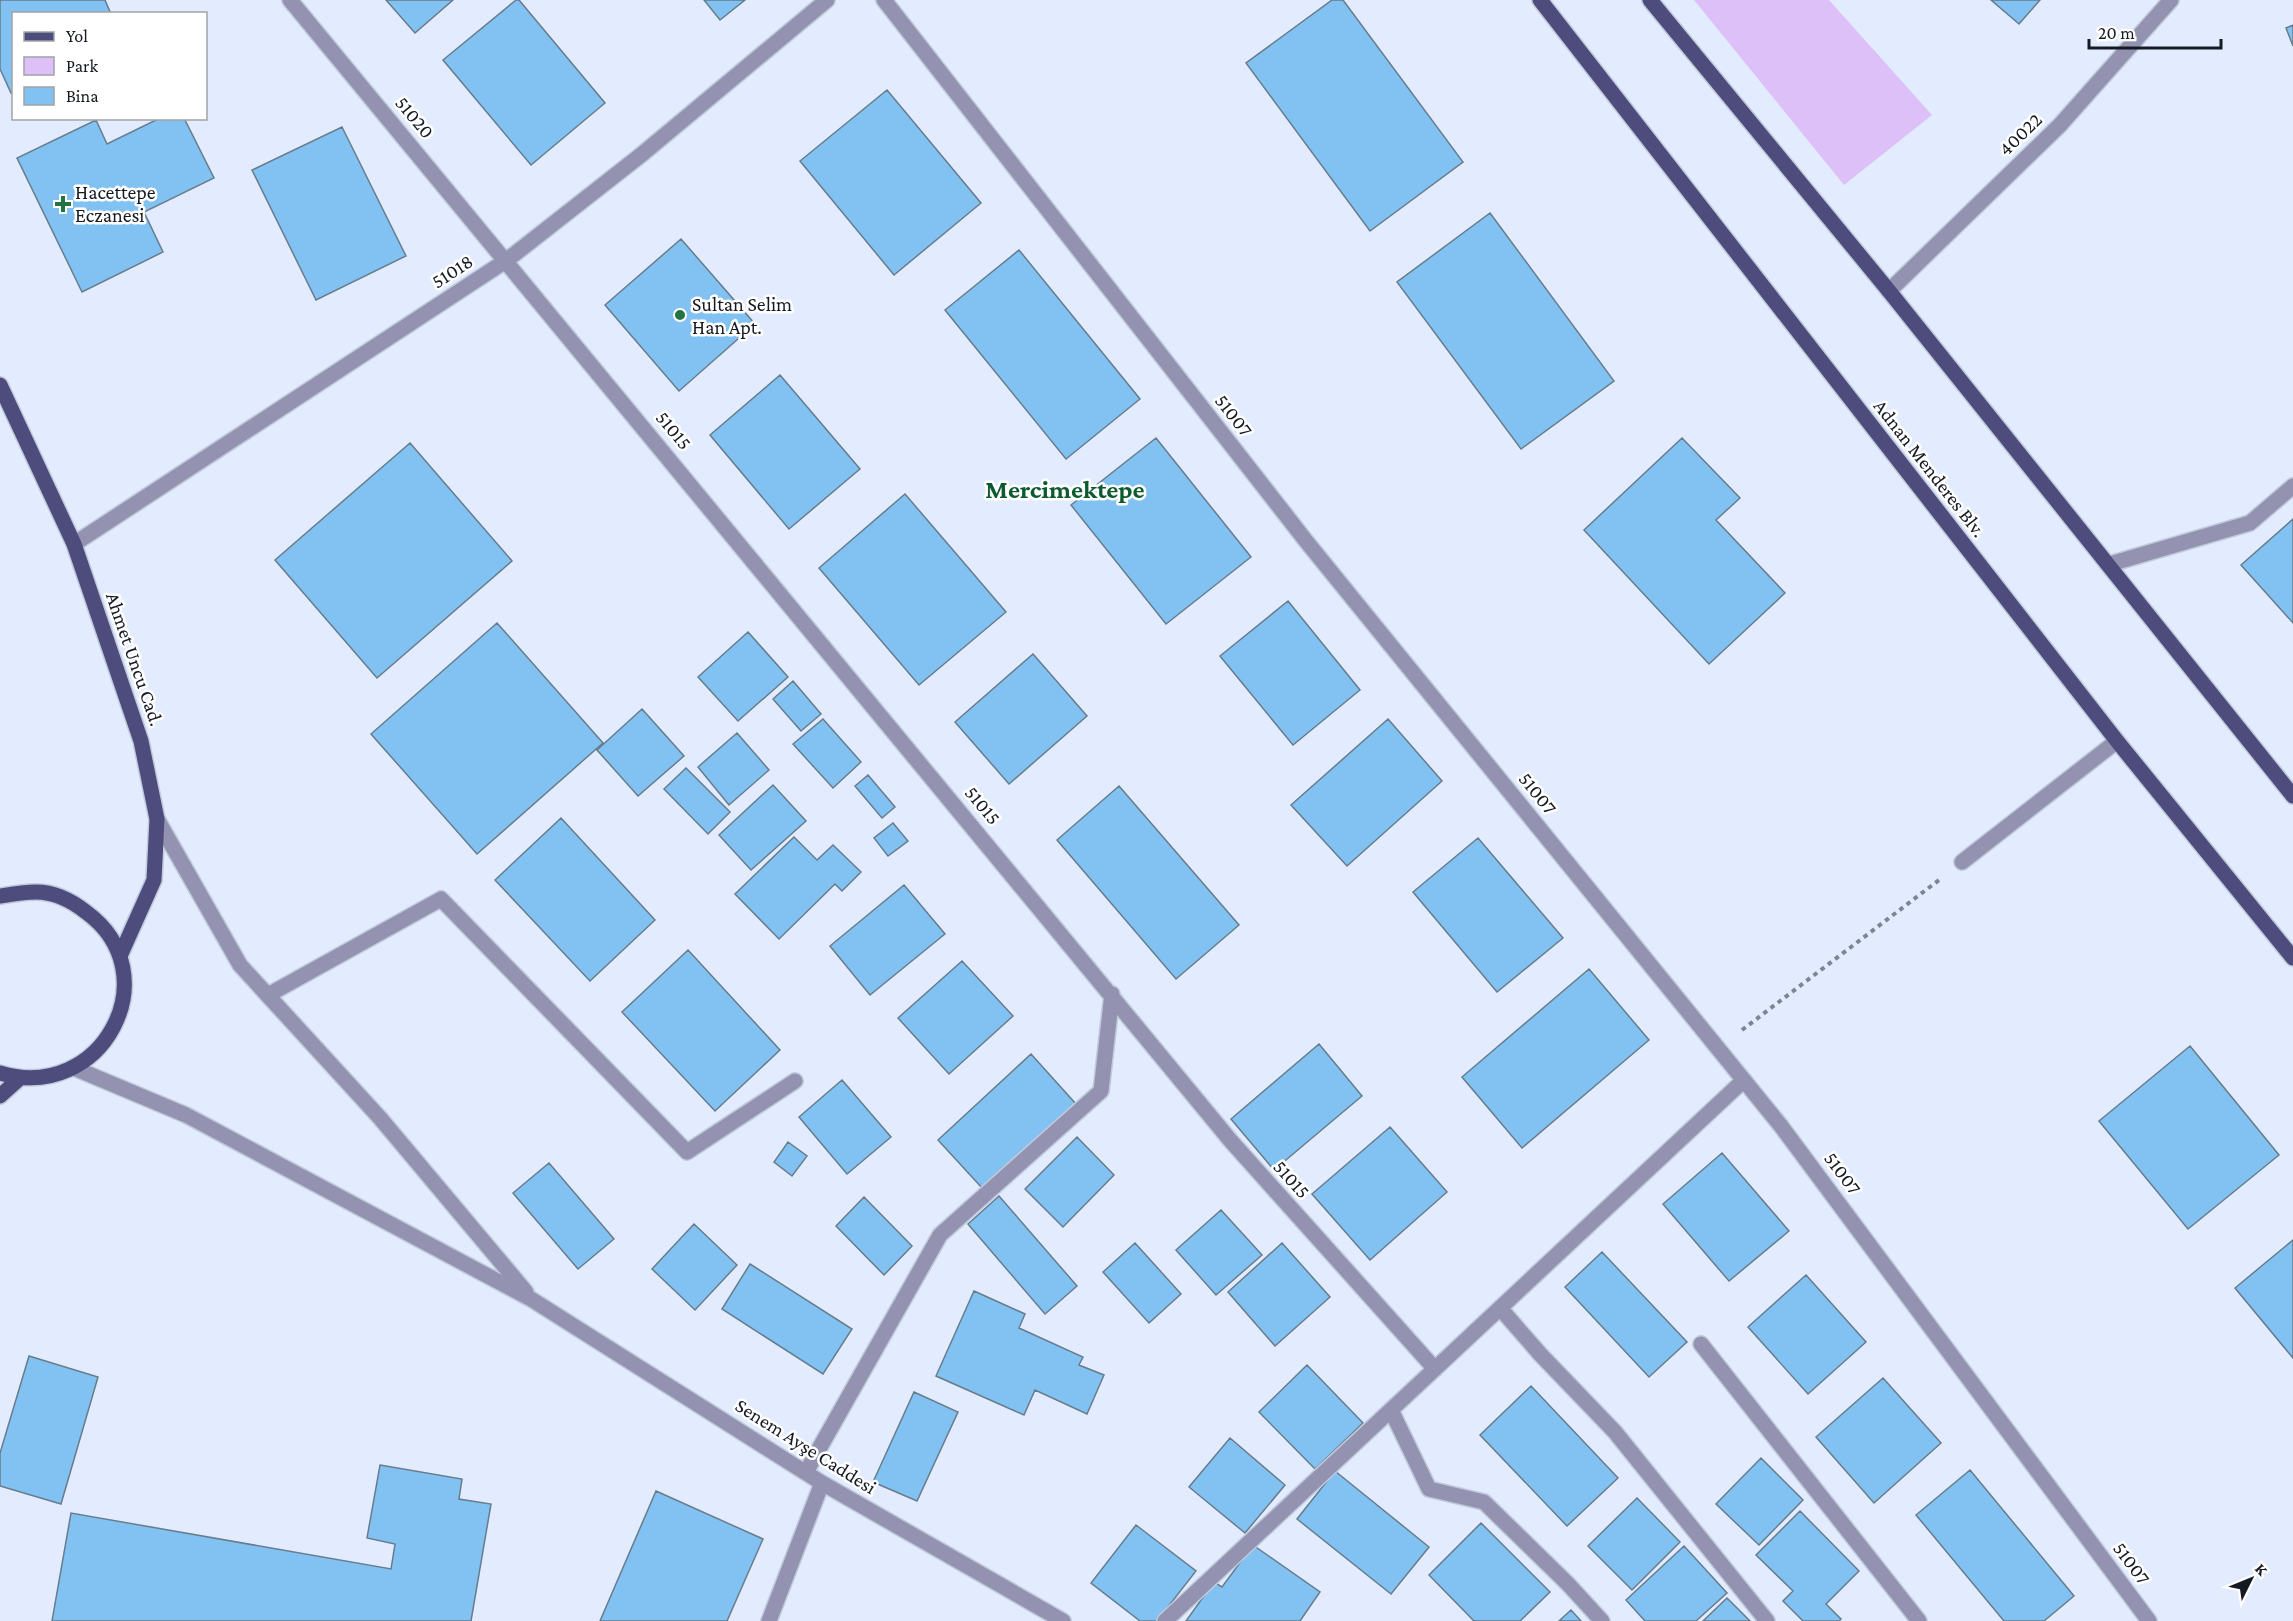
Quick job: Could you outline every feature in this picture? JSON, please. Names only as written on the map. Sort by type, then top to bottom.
[{"type":"main road","name":"Adnan Menderes Blv.","points":[[1540,0],[2117,741],[2293,958]]},
{"type":"main road","points":[[1650,0],[2110,564],[2293,796]]},
{"type":"main road","name":"Ahmet Uncu Cad.","points":[[0,385],[74,544],[141,741],[157,819],[154,880],[120,956]]},
{"type":"main road","points":[[0,896],[38,891],[69,900],[101,923],[120,956],[124,979],[121,1011],[100,1049],[74,1068],[51,1077],[19,1079],[0,1073]]},
{"type":"main road","points":[[0,1096],[19,1079]]},
{"type":"street","name":"51020","points":[[290,0],[507,260]]},
{"type":"street","name":"51018","points":[[74,544],[507,260],[640,155],[828,0]]},
{"type":"street","name":"51007","points":[[884,0],[1306,541],[1781,1126],[2141,1618]]},
{"type":"street","name":"40022","points":[[1889,291],[2060,125],[2171,0]]},
{"type":"street","name":"51015","points":[[507,260],[1230,1140],[1435,1369]]},
{"type":"street","points":[[2110,564],[2250,523],[2293,486]]},
{"type":"street","points":[[1962,862],[2117,741]]},
{"type":"street","points":[[157,819],[240,965],[380,1118],[531,1299]]},
{"type":"street","points":[[268,995],[441,899],[687,1152],[795,1081]]},
{"type":"street","points":[[806,1472],[940,1235],[1101,1091],[1112,994]]},
{"type":"street","points":[[74,1068],[186,1115],[531,1299]]},
{"type":"street","points":[[1166,1621],[1744,1080]]},
{"type":"street","name":"Senem Ayşe Caddesi","points":[[531,1299],[822,1483],[1063,1621]]},
{"type":"street","points":[[1500,1308],[1540,1354],[1616,1432],[1767,1621]]},
{"type":"street","points":[[1701,1344],[1919,1621]]},
{"type":"street","points":[[1390,1410],[1429,1490],[1484,1502],[1568,1584],[1602,1621]]},
{"type":"street","points":[[769,1621],[822,1483]]},
{"type":"path","points":[[1718,1048],[1962,862]]},
{"type":"green space","points":[[1694,0],[1829,0],[1932,115],[1844,185]]},
{"type":"building","points":[[0,0],[105,0],[110,12],[12,12],[12,93],[0,69]]},
{"type":"building","points":[[386,0],[453,0],[415,33]]},
{"type":"building","points":[[516,0],[519,0],[605,103],[531,165],[443,60]]},
{"type":"building","points":[[704,0],[745,0],[720,20]]},
{"type":"building","points":[[1332,0],[1343,0],[1463,162],[1370,231],[1246,63]]},
{"type":"building","points":[[1991,0],[2040,0],[2019,24]]},
{"type":"building","points":[[2293,25],[2293,46],[2286,28]]},
{"type":"building","points":[[887,90],[981,203],[894,275],[800,161]]},
{"type":"building","points":[[96,120],[107,144],[156,120],[185,120],[214,178],[144,212],[163,252],[82,292],[17,158]]},
{"type":"building","points":[[342,127],[406,256],[316,300],[252,170]]},
{"type":"building","points":[[1490,213],[1614,381],[1521,449],[1397,282]]},
{"type":"building","name":"Sultan Selim Han Apt.","points":[[681,239],[755,324],[679,391],[605,305]]},
{"type":"building","points":[[1019,250],[1140,399],[1066,459],[945,310]]},
{"type":"building","points":[[780,375],[860,469],[789,529],[710,435]]},
{"type":"building","points":[[1156,438],[1251,557],[1166,624],[1071,505]]},
{"type":"building","points":[[1682,438],[1740,498],[1716,520],[1785,593],[1709,664],[1584,530]]},
{"type":"building","points":[[410,443],[512,561],[377,678],[275,560]]},
{"type":"building","points":[[905,494],[1006,612],[919,685],[819,568]]},
{"type":"building","points":[[2293,519],[2293,623],[2241,565]]},
{"type":"building","points":[[1288,601],[1360,690],[1293,745],[1220,656]]},
{"type":"building","points":[[497,623],[603,743],[477,854],[371,734]]},
{"type":"building","points":[[748,632],[788,677],[738,721],[698,677]]},
{"type":"building","points":[[1033,654],[1087,716],[1009,784],[955,722]]},
{"type":"building","points":[[793,681],[821,714],[801,731],[773,699]]},
{"type":"building","points":[[642,709],[684,756],[638,796],[597,750]]},
{"type":"building","points":[[823,719],[861,762],[833,788],[793,744]]},
{"type":"building","points":[[1388,719],[1442,781],[1347,866],[1291,805]]},
{"type":"building","points":[[737,733],[769,770],[729,805],[698,767]]},
{"type":"building","points":[[686,768],[730,812],[708,834],[664,789]]},
{"type":"building","points":[[868,775],[895,807],[882,818],[855,786]]},
{"type":"building","points":[[773,785],[806,821],[751,870],[719,835]]},
{"type":"building","points":[[1119,786],[1239,925],[1176,979],[1057,840]]},
{"type":"building","points":[[561,818],[655,920],[590,981],[495,880]]},
{"type":"building","points":[[893,823],[908,841],[888,856],[874,838]]},
{"type":"building","points":[[794,837],[817,860],[833,845],[861,872],[842,891],[835,884],[779,939],[735,894]]},
{"type":"building","points":[[1478,838],[1563,938],[1497,992],[1413,892]]},
{"type":"building","points":[[904,885],[945,934],[870,995],[830,946]]},
{"type":"building","points":[[688,950],[780,1050],[715,1111],[622,1012]]},
{"type":"building","points":[[962,961],[1013,1016],[949,1074],[898,1018]]},
{"type":"building","points":[[1589,969],[1649,1040],[1522,1148],[1462,1077]]},
{"type":"building","points":[[1319,1044],[1362,1096],[1274,1170],[1231,1119]]},
{"type":"building","points":[[2190,1046],[2279,1155],[2188,1229],[2099,1121]]},
{"type":"building","points":[[1031,1054],[1076,1104],[983,1189],[938,1140]]},
{"type":"building","points":[[842,1080],[891,1137],[847,1174],[799,1117]]},
{"type":"building","points":[[1390,1127],[1447,1192],[1370,1260],[1312,1194]]},
{"type":"building","points":[[1077,1137],[1114,1175],[1063,1227],[1025,1189]]},
{"type":"building","points":[[788,1142],[807,1156],[792,1176],[774,1162]]},
{"type":"building","points":[[1722,1153],[1789,1231],[1729,1281],[1663,1204]]},
{"type":"building","points":[[549,1163],[614,1239],[578,1269],[513,1193]]},
{"type":"building","points":[[999,1196],[1077,1286],[1045,1314],[968,1224]]},
{"type":"building","points":[[864,1197],[912,1246],[884,1275],[836,1226]]},
{"type":"building","points":[[1221,1210],[1262,1255],[1216,1295],[1176,1250]]},
{"type":"building","points":[[694,1224],[737,1265],[695,1310],[652,1269]]},
{"type":"building","points":[[2293,1240],[2293,1358],[2235,1288]]},
{"type":"building","points":[[1135,1243],[1181,1294],[1149,1323],[1103,1272]]},
{"type":"building","points":[[1282,1243],[1330,1297],[1275,1346],[1228,1292]]},
{"type":"building","points":[[1602,1252],[1687,1342],[1649,1377],[1565,1287]]},
{"type":"building","points":[[750,1264],[852,1329],[823,1374],[722,1309]]},
{"type":"building","points":[[1806,1275],[1866,1342],[1808,1394],[1748,1327]]},
{"type":"building","points":[[974,1291],[1025,1314],[1019,1328],[1083,1357],[1079,1365],[1104,1375],[1087,1414],[1035,1390],[1024,1415],[936,1376]]},
{"type":"building","points":[[29,1356],[98,1377],[61,1504],[0,1486],[0,1453]]},
{"type":"building","points":[[1307,1365],[1363,1423],[1315,1469],[1259,1412]]},
{"type":"building","points":[[1883,1378],[1941,1443],[1874,1503],[1816,1437]]},
{"type":"building","points":[[1531,1386],[1618,1478],[1567,1526],[1480,1435]]},
{"type":"building","points":[[914,1392],[958,1412],[917,1501],[873,1482]]},
{"type":"building","points":[[1230,1438],[1285,1485],[1245,1533],[1189,1487]]},
{"type":"building","points":[[1761,1458],[1803,1500],[1759,1545],[1716,1504]]},
{"type":"building","points":[[380,1465],[462,1479],[459,1499],[491,1504],[471,1621],[52,1621],[71,1513],[391,1569],[395,1544],[367,1538]]},
{"type":"building","points":[[1970,1470],[2074,1596],[2044,1621],[2004,1621],[1916,1515]]},
{"type":"building","points":[[1335,1471],[1429,1547],[1391,1594],[1297,1519]]},
{"type":"building","points":[[656,1491],[763,1539],[727,1621],[600,1621]]},
{"type":"building","points":[[1637,1498],[1680,1542],[1632,1590],[1588,1546]]},
{"type":"building","points":[[1800,1511],[1859,1571],[1826,1604],[1841,1619],[1839,1621],[1803,1621],[1783,1601],[1793,1591],[1756,1555]]},
{"type":"building","points":[[1481,1523],[1550,1592],[1520,1621],[1474,1621],[1429,1575]]},
{"type":"building","points":[[1136,1525],[1196,1571],[1157,1621],[1140,1621],[1091,1583]]},
{"type":"building","points":[[1253,1545],[1320,1592],[1300,1621],[1186,1621],[1214,1582],[1222,1587]]},
{"type":"building","points":[[1684,1546],[1727,1593],[1696,1621],[1645,1621],[1626,1600]]},
{"type":"building","points":[[1727,1598],[1750,1621],[1703,1621]]},
{"type":"building","points":[[1571,1610],[1581,1621],[1559,1621]]},
{"type":"place","name":"Hacettepe Eczanesi","points":[[63,204]]},
{"type":"place","name":"Sultan Selim Han Apt.","points":[[680,315]]},
{"type":"district","name":"Mercimektepe","points":[[1065,489]]}]
